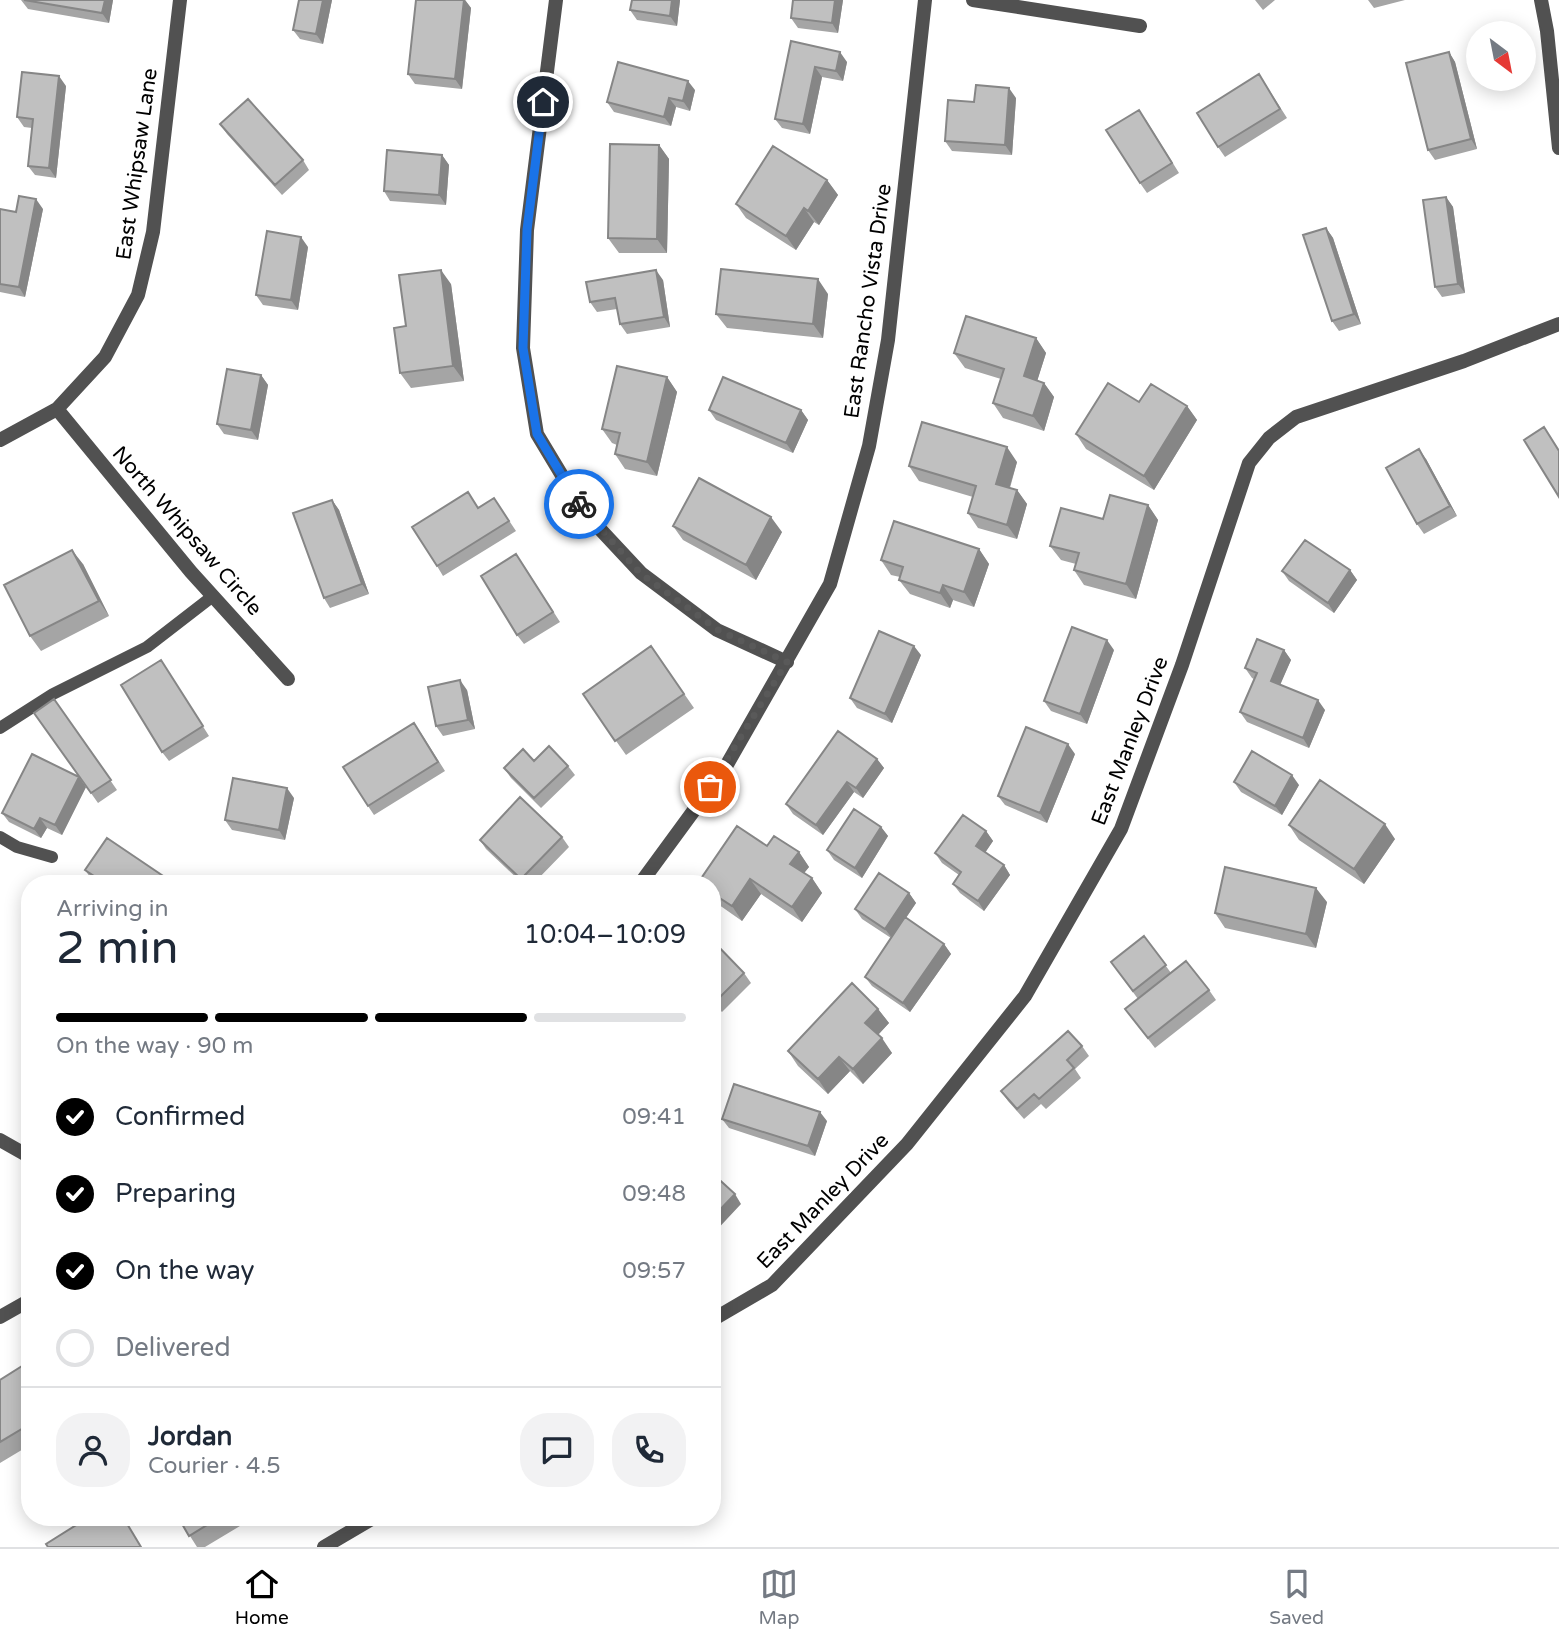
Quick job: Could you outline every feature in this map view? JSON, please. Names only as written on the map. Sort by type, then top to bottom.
[{"type":"street","name":"East Whipsaw Lane","points":[[0,440],[57,408],[105,357],[138,295],[153,232],[180,0]]},
{"type":"street","points":[[556,0],[527,230],[523,348],[537,434],[584,512],[640,573],[718,630],[787,662]]},
{"type":"street","name":"East Rancho Vista Drive","points":[[647,875],[725,768],[830,584],[869,446],[888,340],[925,0]]},
{"type":"street","points":[[973,0],[1140,26]]},
{"type":"street","points":[[1541,0],[1548,32],[1559,148]]},
{"type":"street","name":"East Manley Drive","points":[[721,1315],[772,1285],[908,1144],[1025,996],[1121,830],[1182,665],[1249,463],[1269,438],[1296,417],[1464,361],[1559,324]]},
{"type":"street","name":"North Whipsaw Circle","points":[[57,408],[213,596],[288,678]]},
{"type":"street","points":[[0,1140],[21,1152]]},
{"type":"street","points":[[0,1317],[21,1305]]},
{"type":"street","points":[[324,1547],[360,1526]]},
{"type":"lane","points":[[0,728],[53,694],[147,647],[213,596]]},
{"type":"lane","points":[[0,837],[17,847],[52,857]]},
{"type":"building","points":[[24,0],[105,0],[102,13]]},
{"type":"building","points":[[299,0],[323,0],[316,34],[293,30]]},
{"type":"building","points":[[416,0],[464,0],[455,79],[408,74]]},
{"type":"building","points":[[632,0],[672,0],[670,16],[630,10]]},
{"type":"building","points":[[793,0],[835,0],[832,23],[791,18]]},
{"type":"building","points":[[791,41],[840,52],[836,71],[815,67],[803,124],[775,119]]},
{"type":"building","points":[[1449,52],[1471,139],[1428,150],[1406,63]]},
{"type":"building","points":[[618,62],[688,81],[683,101],[669,98],[664,117],[607,102]]},
{"type":"building","points":[[22,72],[59,76],[49,168],[28,166],[33,119],[17,117]]},
{"type":"building","points":[[1259,74],[1280,109],[1218,147],[1197,113]]},
{"type":"building","points":[[976,85],[1009,88],[1005,145],[945,141],[948,100],[974,102]]},
{"type":"building","points":[[248,99],[303,160],[275,185],[220,124]]},
{"type":"building","points":[[1139,110],[1172,163],[1140,183],[1106,130]]},
{"type":"building","points":[[610,144],[659,145],[657,239],[608,238]]},
{"type":"building","points":[[773,146],[827,180],[808,211],[804,208],[786,236],[736,204]]},
{"type":"building","points":[[387,150],[442,155],[439,195],[384,191]]},
{"type":"building","points":[[19,196],[36,199],[19,287],[0,284],[0,209],[16,212]]},
{"type":"building","points":[[1446,197],[1458,284],[1435,287],[1423,200]]},
{"type":"building","points":[[1326,228],[1354,314],[1332,321],[1303,235]]},
{"type":"building","points":[[267,231],[301,237],[291,300],[256,295]]},
{"type":"building","points":[[721,269],[818,279],[813,324],[716,314]]},
{"type":"building","points":[[441,270],[453,366],[400,373],[394,328],[406,326],[399,275]]},
{"type":"building","points":[[656,270],[664,317],[620,324],[615,298],[590,302],[586,282]]},
{"type":"building","points":[[966,316],[1036,338],[1024,376],[1044,383],[1033,416],[993,403],[1004,369],[954,353]]},
{"type":"building","points":[[617,366],[667,377],[647,462],[615,454],[620,433],[602,429]]},
{"type":"building","points":[[227,369],[261,375],[251,430],[217,424]]},
{"type":"building","points":[[723,377],[801,410],[786,443],[709,410]]},
{"type":"building","points":[[1108,383],[1139,402],[1151,384],[1187,406],[1144,476],[1076,434]]},
{"type":"building","points":[[922,422],[1007,447],[996,484],[1017,490],[1007,525],[968,513],[976,486],[909,466]]},
{"type":"building","points":[[1544,427],[1559,451],[1559,497],[1524,440]]},
{"type":"building","points":[[1419,449],[1450,506],[1417,524],[1386,468]]},
{"type":"building","points":[[699,478],[771,517],[746,565],[673,526]]},
{"type":"building","points":[[468,492],[478,508],[494,498],[509,521],[437,566],[412,527]]},
{"type":"building","points":[[1110,495],[1148,505],[1126,584],[1074,570],[1079,553],[1050,546],[1061,508],[1103,519]]},
{"type":"building","points":[[332,500],[362,584],[324,598],[293,513]]},
{"type":"building","points":[[894,521],[979,549],[964,592],[943,585],[940,593],[899,580],[903,567],[881,560]]},
{"type":"building","points":[[1305,540],[1350,570],[1328,603],[1282,571]]},
{"type":"building","points":[[72,550],[99,601],[30,636],[4,585]]},
{"type":"building","points":[[516,554],[553,612],[517,635],[481,576]]},
{"type":"building","points":[[1072,627],[1107,640],[1080,714],[1044,701]]},
{"type":"building","points":[[879,631],[914,646],[885,714],[850,698]]},
{"type":"building","points":[[1257,639],[1284,650],[1271,681],[1318,700],[1303,738],[1240,712],[1257,673],[1245,668]]},
{"type":"building","points":[[651,646],[684,694],[615,741],[583,694]]},
{"type":"building","points":[[161,660],[203,726],[162,752],[121,685]]},
{"type":"building","points":[[460,680],[468,720],[436,726],[428,687]]},
{"type":"building","points":[[54,699],[111,780],[91,793],[34,713]]},
{"type":"building","points":[[414,723],[438,762],[368,806],[343,767]]},
{"type":"building","points":[[1026,727],[1068,744],[1040,813],[998,796]]},
{"type":"building","points":[[838,731],[877,759],[856,788],[847,782],[816,825],[786,804]]},
{"type":"building","points":[[549,746],[568,766],[534,798],[504,768],[523,749],[534,761]]},
{"type":"building","points":[[1252,751],[1292,775],[1275,806],[1234,782]]},
{"type":"building","points":[[32,754],[79,777],[55,825],[40,818],[34,829],[2,813]]},
{"type":"building","points":[[233,778],[287,788],[279,830],[225,820]]},
{"type":"building","points":[[1320,780],[1385,824],[1354,869],[1289,825]]},
{"type":"building","points":[[520,797],[562,837],[525,875],[517,875],[480,840]]},
{"type":"building","points":[[854,809],[881,827],[855,868],[827,850]]},
{"type":"building","points":[[963,815],[986,831],[976,846],[1004,865],[978,901],[953,884],[961,872],[935,853]]},
{"type":"building","points":[[737,826],[767,846],[774,836],[799,852],[790,864],[812,878],[792,907],[750,879],[732,906],[721,899],[721,875],[703,875]]},
{"type":"building","points":[[107,838],[162,875],[92,875],[85,870]]},
{"type":"building","points":[[1225,867],[1316,888],[1306,934],[1215,913]]},
{"type":"building","points":[[879,873],[909,893],[885,929],[855,909]]},
{"type":"building","points":[[905,917],[944,944],[903,1003],[865,977]]},
{"type":"building","points":[[1144,936],[1166,965],[1133,991],[1111,962]]},
{"type":"building","points":[[721,949],[744,973],[721,996]]},
{"type":"building","points":[[1186,961],[1209,990],[1148,1038],[1125,1009]]},
{"type":"building","points":[[852,983],[878,1009],[865,1023],[882,1038],[853,1069],[839,1057],[818,1079],[788,1051]]},
{"type":"building","points":[[1068,1031],[1082,1046],[1067,1060],[1074,1068],[1039,1099],[1034,1094],[1017,1109],[1001,1091]]},
{"type":"building","points":[[734,1084],[820,1112],[808,1146],[722,1119]]},
{"type":"building","points":[[721,1181],[735,1194],[721,1209]]},
{"type":"building","points":[[21,1367],[21,1429],[0,1442],[0,1380]]},
{"type":"building","points":[[75,1526],[128,1526],[141,1547],[48,1547],[46,1544]]},
{"type":"building","points":[[183,1526],[205,1526],[189,1536]]},
{"type":"way so far","points":[[579,504],[640,573],[718,630],[787,662],[725,768],[710,787]]},
{"type":"route","points":[[543,102],[527,230],[523,348],[537,434],[579,504]]}]
